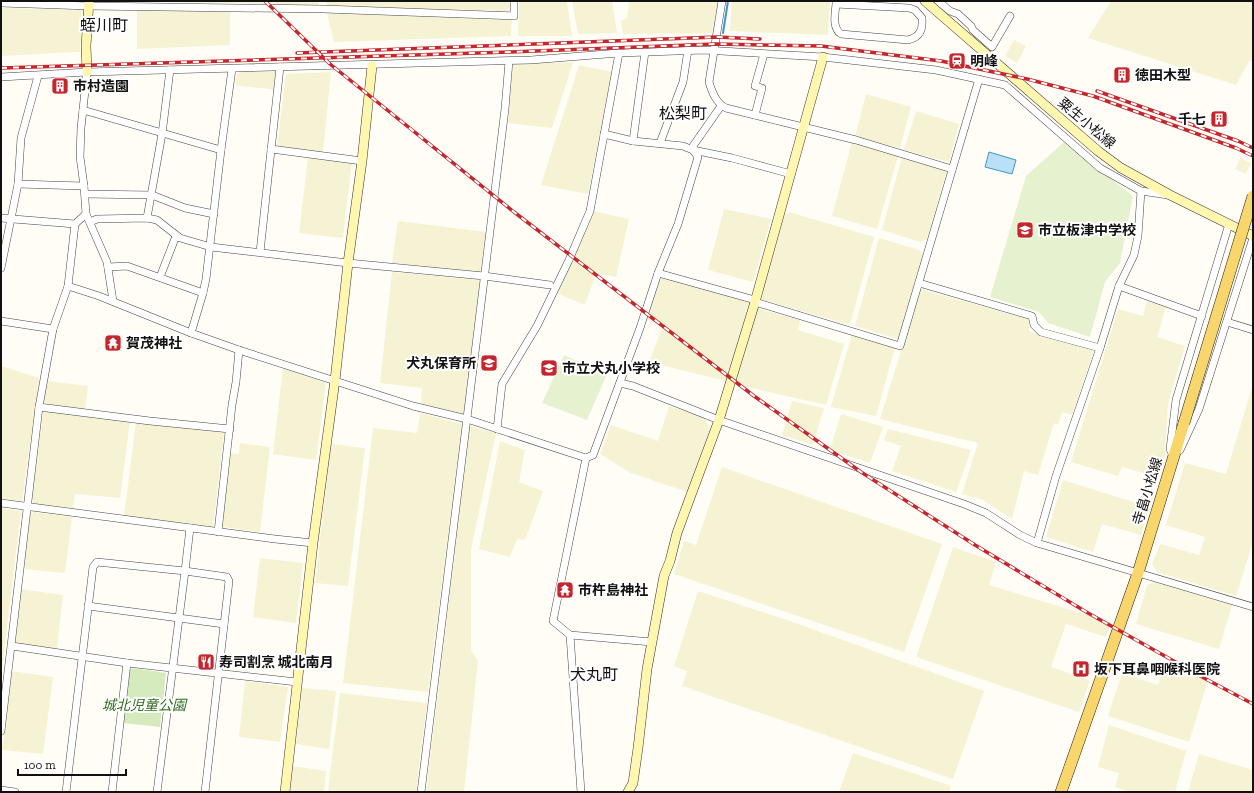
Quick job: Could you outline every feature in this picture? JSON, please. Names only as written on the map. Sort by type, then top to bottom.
[{"type":"main road","name":"寺畠小松線","points":[[1061,792],[1138,573],[1253,196]]},
{"type":"street","points":[[1,3],[89,3],[514,16],[514,1]]},
{"type":"street","points":[[722,1],[709,82],[712,92],[721,106],[856,140],[952,169]]},
{"type":"street","name":"粟生小松線","points":[[925,1],[1098,151],[1121,168],[1170,195],[1253,237]]},
{"type":"street","points":[[938,1],[950,12],[958,14],[992,47],[1010,16]]},
{"type":"street","points":[[89,3],[86,46],[87,72],[80,156],[86,214],[107,262],[112,301]]},
{"type":"street","points":[[836,3],[910,8],[915,10],[922,18],[921,31],[918,36],[908,40],[841,34],[836,29],[835,25],[836,3]]},
{"type":"street","points":[[660,143],[683,82],[688,50]]},
{"type":"street","points":[[1,77],[87,72],[345,65],[372,66],[510,61],[619,53],[688,50],[823,57],[936,70],[1005,85],[1100,168],[1141,191],[1170,195]]},
{"type":"street","points":[[633,141],[645,52]]},
{"type":"street","points":[[497,429],[502,384],[537,326],[590,211],[619,53]]},
{"type":"street","points":[[755,115],[762,88],[755,86],[764,54]]},
{"type":"street","points":[[628,792],[633,783],[647,668],[664,576],[690,495],[719,420],[755,301],[823,57]]},
{"type":"street","points":[[421,792],[510,61]]},
{"type":"street","points":[[285,792],[313,543],[335,380],[372,66]]},
{"type":"street","points":[[260,252],[280,67]]},
{"type":"street","points":[[190,333],[203,292],[232,69]]},
{"type":"street","points":[[147,218],[162,134],[170,70]]},
{"type":"street","points":[[1,268],[18,184],[20,138],[38,76]]},
{"type":"street","points":[[658,273],[755,301],[900,346],[979,79]]},
{"type":"street","points":[[68,286],[112,301],[190,333],[239,350],[413,406],[467,419],[586,458],[593,455],[640,328],[658,273],[678,224],[698,157],[693,150],[693,146],[721,106]]},
{"type":"street","points":[[83,110],[221,150]]},
{"type":"street","points":[[604,134],[633,141],[683,146],[693,150],[732,158],[791,174]]},
{"type":"street","points":[[271,149],[362,161]]},
{"type":"street","points":[[18,184],[84,186]]},
{"type":"street","points":[[1037,543],[1056,476],[1100,348],[1119,286],[1134,255],[1138,236],[1141,191]]},
{"type":"street","points":[[85,194],[152,195],[185,208],[214,214]]},
{"type":"street","points":[[1,731],[39,407],[53,329],[68,286],[75,224],[86,214]]},
{"type":"street","points":[[1,218],[75,224]]},
{"type":"street","points":[[90,222],[97,219],[147,218],[157,220],[180,238],[210,247],[348,263],[484,276],[550,285]]},
{"type":"street","points":[[1229,224],[1176,400],[1170,449],[1173,458],[1178,454],[1200,409],[1253,237]]},
{"type":"street","points":[[160,277],[176,236]]},
{"type":"street","points":[[108,267],[127,266],[203,292]]},
{"type":"street","points":[[918,283],[1032,316],[1034,325],[1041,332],[1100,348]]},
{"type":"street","points":[[1119,286],[1202,316]]},
{"type":"street","points":[[1,321],[53,329]]},
{"type":"street","points":[[1227,322],[1253,330]]},
{"type":"street","points":[[218,532],[239,350]]},
{"type":"street","points":[[620,383],[633,386],[719,420],[986,512],[1020,535],[1037,543],[1253,608]]},
{"type":"street","points":[[39,407],[150,421],[230,429]]},
{"type":"street","points":[[586,458],[553,621],[570,635],[652,642]]},
{"type":"street","points":[[1,503],[313,543]]},
{"type":"street","points":[[157,792],[190,528]]},
{"type":"street","points":[[66,792],[92,567],[97,562],[227,577],[229,581],[205,792]]},
{"type":"street","points":[[88,606],[224,624]]},
{"type":"street","points":[[570,635],[582,792]]},
{"type":"street","points":[[12,646],[127,663],[297,682]]},
{"type":"street","points":[[112,792],[127,663]]},
{"type":"street","points":[[1,790],[15,792]]},
{"type":"shaded area","points":[[156,1],[319,1],[319,6]]},
{"type":"shaded area","points":[[327,1],[510,1],[510,11],[327,6]]},
{"type":"shaded area","points":[[519,1],[567,1],[572,36],[518,36]]},
{"type":"shaded area","points":[[572,1],[612,1],[617,33],[578,34]]},
{"type":"shaded area","points":[[629,1],[718,1],[712,33],[623,34],[621,20],[627,19]]},
{"type":"shaded area","points":[[732,1],[830,1],[828,35],[730,31]]},
{"type":"shaded area","points":[[1111,1],[1253,1],[1253,61],[1249,61],[1236,85],[1088,38]]},
{"type":"shaded area","points":[[1,8],[82,10],[80,52],[1,56]]},
{"type":"shaded area","points":[[137,10],[230,11],[230,45],[137,49]]},
{"type":"shaded area","points":[[327,13],[512,20],[511,36],[334,42]]},
{"type":"shaded area","points":[[1014,40],[1026,46],[1017,63],[1005,56]]},
{"type":"shaded area","points":[[573,62],[552,128],[508,123],[513,64]]},
{"type":"shaded area","points":[[579,65],[612,72],[588,194],[541,185]]},
{"type":"shaded area","points":[[278,71],[276,90],[235,85],[236,75],[241,72]]},
{"type":"shaded area","points":[[331,72],[323,153],[277,147],[286,74]]},
{"type":"shaded area","points":[[866,94],[911,107],[900,148],[855,137]]},
{"type":"shaded area","points":[[916,111],[959,124],[949,162],[904,150]]},
{"type":"shaded area","points":[[852,142],[898,156],[877,229],[832,216]]},
{"type":"shaded area","points":[[308,157],[352,161],[343,238],[299,233]]},
{"type":"shaded area","points":[[902,157],[947,169],[927,239],[920,242],[882,230]]},
{"type":"shaded area","points":[[1240,158],[1251,163],[1246,174],[1235,169]]},
{"type":"shaded area","points":[[724,209],[771,219],[753,282],[708,270]]},
{"type":"shaded area","points":[[593,211],[629,219],[616,277],[596,273],[585,305],[556,293]]},
{"type":"shaded area","points":[[789,212],[874,237],[850,325],[760,299],[784,214]]},
{"type":"shaded area","points":[[398,221],[486,232],[480,272],[392,263]]},
{"type":"shaded area","points":[[879,238],[919,250],[923,255],[898,339],[855,326]]},
{"type":"shaded area","points":[[392,272],[480,280],[464,414],[421,404],[422,388],[380,383]]},
{"type":"shaded area","points":[[661,276],[749,302],[726,381],[649,362],[663,326],[646,319]]},
{"type":"shaded area","points":[[920,289],[1030,320],[1029,331],[1094,350],[1072,415],[1062,412],[1058,425],[1054,423],[1038,475],[1024,471],[1012,519],[983,500],[962,494],[978,443],[880,419]]},
{"type":"shaded area","points":[[1147,301],[1166,307],[1157,337],[1185,346],[1168,404],[1165,455],[1157,477],[1122,467],[1118,476],[1071,462],[1118,309],[1143,316]]},
{"type":"shaded area","points":[[756,308],[800,320],[798,330],[844,344],[826,405],[734,384]]},
{"type":"shaded area","points":[[852,334],[895,347],[876,416],[831,407]]},
{"type":"shaded area","points":[[1,366],[39,378],[22,501],[1,499]]},
{"type":"shaded area","points":[[283,368],[326,383],[316,460],[273,454]]},
{"type":"shaded area","points":[[48,381],[88,386],[85,410],[48,405],[44,401]]},
{"type":"shaded area","points":[[1253,384],[1253,542],[1236,596],[1157,572],[1152,564],[1160,544],[1199,555],[1205,537],[1166,525],[1185,463],[1226,474]]},
{"type":"shaded area","points":[[792,401],[824,408],[813,445],[782,435]]},
{"type":"shaded area","points":[[669,406],[704,417],[710,429],[687,492],[631,473],[600,454],[611,425],[658,441]]},
{"type":"shaded area","points":[[47,411],[130,421],[120,498],[75,494],[73,508],[35,504],[32,499],[43,413]]},
{"type":"shaded area","points":[[420,413],[462,424],[428,692],[343,683],[373,428],[417,433]]},
{"type":"shaded area","points":[[841,414],[883,427],[870,463],[830,450]]},
{"type":"shaded area","points":[[136,422],[224,432],[213,528],[124,516]]},
{"type":"shaded area","points":[[470,426],[496,433],[471,549],[471,650],[478,661],[464,792],[426,792]]},
{"type":"shaded area","points":[[888,429],[971,450],[956,492],[892,471],[901,446],[884,440]]},
{"type":"shaded area","points":[[500,441],[525,450],[519,482],[543,491],[525,540],[517,539],[510,557],[479,549]]},
{"type":"shaded area","points":[[240,443],[270,447],[260,532],[222,527],[221,523],[229,453],[239,454]]},
{"type":"shaded area","points":[[331,444],[365,448],[348,586],[315,583]]},
{"type":"shaded area","points":[[722,467],[942,544],[904,652],[674,574],[684,541],[696,545]]},
{"type":"shaded area","points":[[1063,480],[1149,507],[1141,535],[1102,524],[1093,552],[1046,537]]},
{"type":"shaded area","points":[[1,508],[21,511],[1,676]]},
{"type":"shaded area","points":[[34,512],[72,517],[65,573],[24,569],[30,515]]},
{"type":"shaded area","points":[[953,547],[996,562],[989,585],[1111,622],[1106,637],[1066,624],[1051,667],[1090,681],[1079,712],[916,657]]},
{"type":"shaded area","points":[[260,558],[303,563],[296,623],[253,617]]},
{"type":"shaded area","points":[[1155,582],[1232,605],[1219,649],[1136,624],[1147,585]]},
{"type":"shaded area","points":[[21,589],[63,595],[57,649],[18,644],[15,641]]},
{"type":"shaded area","points":[[698,591],[790,621],[984,691],[953,779],[682,686],[687,671],[674,666]]},
{"type":"shaded area","points":[[1164,666],[1208,680],[1189,742],[1108,716],[1122,673],[1158,685]]},
{"type":"shaded area","points":[[12,671],[53,677],[43,754],[2,750]]},
{"type":"shaded area","points":[[245,681],[288,687],[280,742],[239,737]]},
{"type":"shaded area","points":[[302,688],[336,691],[329,749],[296,744]]},
{"type":"shaded area","points":[[340,693],[427,703],[416,792],[328,792]]},
{"type":"shaded area","points":[[1109,725],[1186,751],[1175,792],[1130,792],[1115,787],[1119,773],[1098,767]]},
{"type":"shaded area","points":[[853,753],[951,786],[949,792],[839,792]]},
{"type":"shaded area","points":[[1199,754],[1253,770],[1253,792],[1188,792]]},
{"type":"shaded area","points":[[293,766],[326,771],[324,792],[290,792]]},
{"type":"green space","points":[[1064,142],[1133,196],[1120,263],[1105,282],[1090,337],[1048,323],[1039,312],[990,297],[1026,176]]},
{"type":"green space","points":[[564,355],[607,374],[587,420],[542,403]]},
{"type":"green space","name":"城北児童公園","points":[[133,668],[166,673],[160,727],[123,723],[130,670]]},
{"type":"water","points":[[989,152],[1016,160],[1012,174],[985,167]]},
{"type":"waterway","points":[[723,33],[728,1]]},
{"type":"railway","points":[[265,1],[330,64],[514,212],[754,396],[861,472],[975,545],[1088,613],[1253,704]]},
{"type":"railway","points":[[297,53],[717,37],[760,39]]},
{"type":"railway","points":[[1,68],[715,44],[821,46],[941,61],[1027,79],[1093,96],[1236,148],[1253,156]]},
{"type":"railway","points":[[1097,91],[1238,141],[1253,148]]},
{"type":"place","name":"明峰","points":[[957,61]]},
{"type":"place","name":"徳田木型","points":[[1122,75]]},
{"type":"place","name":"市村造園","points":[[60,86]]},
{"type":"place","name":"千七","points":[[1219,119]]},
{"type":"place","name":"市立板津中学校","points":[[1025,230]]},
{"type":"place","name":"賀茂神社","points":[[113,343]]},
{"type":"place","name":"犬丸保育所","points":[[489,363]]},
{"type":"place","name":"市立犬丸小学校","points":[[549,368]]},
{"type":"place","name":"市杵島神社","points":[[565,590]]},
{"type":"place","name":"寿司割烹 城北南月","points":[[206,662]]},
{"type":"place","name":"坂下耳鼻咽喉科医院","points":[[1081,669]]},
{"type":"district","name":"蛭川町","points":[[104,25]]},
{"type":"district","name":"松梨町","points":[[683,113]]},
{"type":"district","name":"犬丸町","points":[[594,674]]}]
